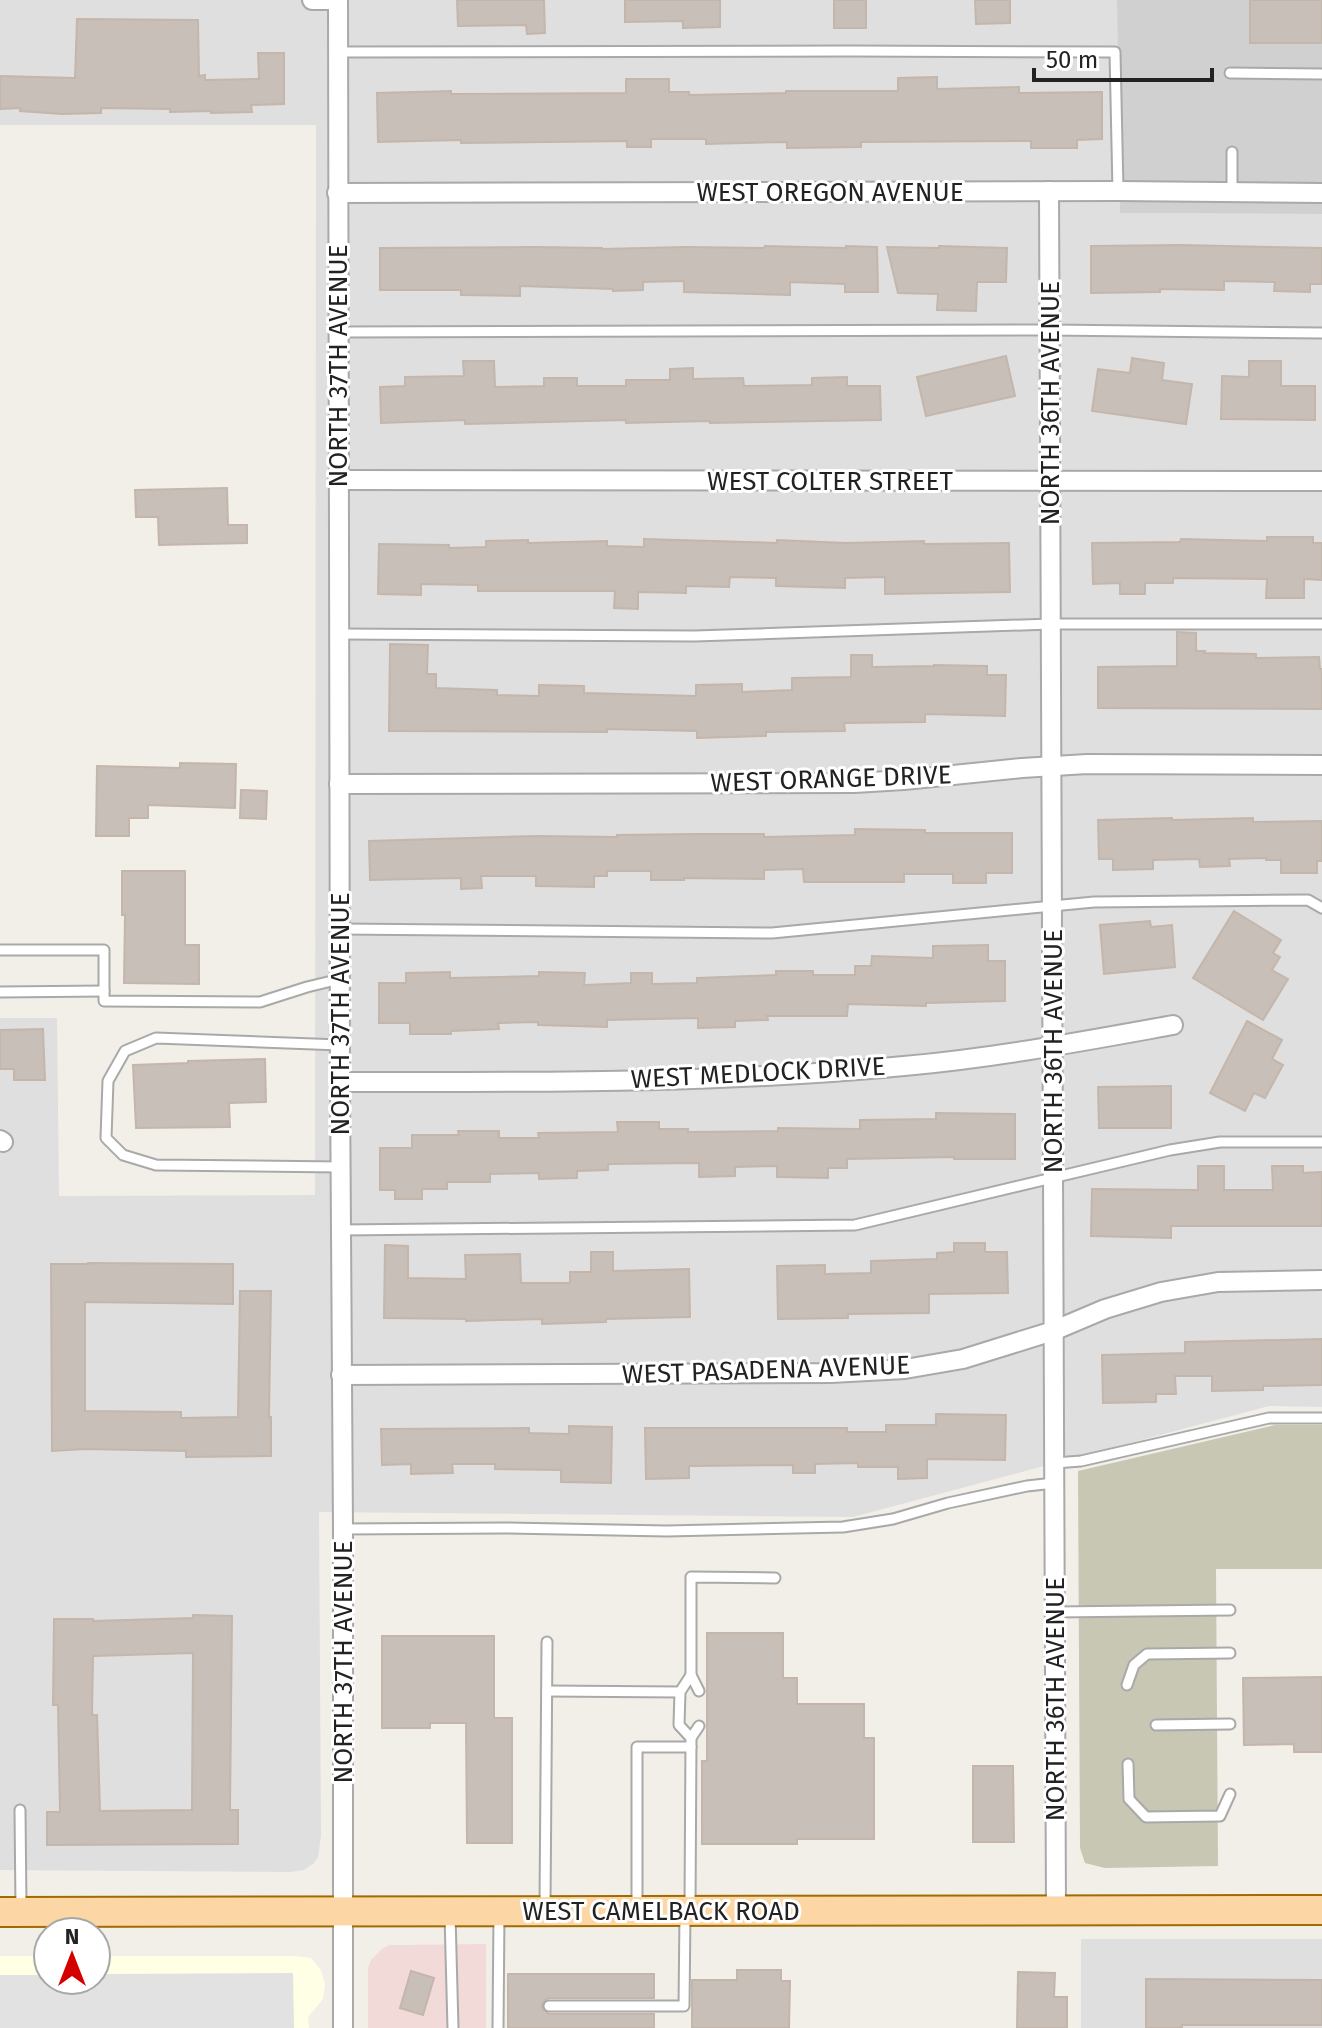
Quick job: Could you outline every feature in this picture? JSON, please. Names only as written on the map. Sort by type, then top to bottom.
[{"type":"main road","name":"WEST CAMELBACK ROAD","points":[[10,1912],[1322,1910]]},
{"type":"street","points":[[312,0],[338,0]]},
{"type":"street","name":"NORTH 37TH AVENUE","points":[[338,0],[343,2028]]},
{"type":"street","name":"NORTH 36TH AVENUE","points":[[1049,191],[1056,1910]]},
{"type":"street","name":"WEST OREGON AVENUE","points":[[337,193],[1322,193]]},
{"type":"street","name":"WEST COLTER STREET","points":[[338,480],[1322,481]]},
{"type":"street","name":"WEST ORANGE DRIVE","points":[[339,784],[854,783],[1087,764],[1322,765]]},
{"type":"street","name":"WEST MEDLOCK DRIVE","points":[[340,1082],[684,1079],[810,1074],[906,1066],[1053,1046],[1173,1025]]},
{"type":"street","name":"WEST PASADENA AVENUE","points":[[341,1375],[800,1374],[905,1369],[963,1359],[1161,1292],[1218,1282],[1322,1280]]},
{"type":"lane","points":[[337,52],[1115,52],[1118,191]]},
{"type":"lane","points":[[1230,73],[1322,74]]},
{"type":"lane","points":[[1232,152],[1232,191]]},
{"type":"lane","points":[[338,332],[1050,330],[1322,333]]},
{"type":"lane","points":[[339,634],[695,636],[1051,624],[1322,624]]},
{"type":"lane","points":[[340,929],[772,933],[1094,902],[1308,900],[1322,908]]},
{"type":"lane","points":[[0,950],[104,950],[104,1001],[260,1002],[340,979]]},
{"type":"lane","points":[[0,992],[104,991]]},
{"type":"lane","points":[[340,1045],[156,1038],[125,1051],[108,1081],[106,1138],[123,1155],[156,1165],[340,1167]]},
{"type":"lane","points":[[341,1230],[855,1225],[1170,1150],[1220,1142],[1322,1142]]},
{"type":"lane","points":[[1055,1463],[1081,1461],[1269,1418],[1322,1418]]},
{"type":"lane","points":[[343,1529],[667,1531],[843,1527],[893,1519],[1027,1486],[1054,1483]]},
{"type":"lane","points":[[699,1691],[691,1675],[691,1577],[775,1578]]},
{"type":"lane","points":[[1055,1612],[1230,1610]]},
{"type":"lane","points":[[545,1910],[547,1642]]},
{"type":"lane","points":[[1127,1685],[1134,1665],[1147,1654],[1230,1653]]},
{"type":"lane","points":[[691,1675],[680,1692],[679,1725],[691,1743]]},
{"type":"lane","points":[[547,1691],[680,1692]]},
{"type":"lane","points":[[1156,1725],[1230,1724]]},
{"type":"lane","points":[[549,2006],[684,2006],[691,1743],[699,1726]]},
{"type":"lane","points":[[637,1910],[637,1747],[691,1743]]},
{"type":"lane","points":[[1128,1764],[1129,1799],[1146,1817],[1220,1816],[1230,1794]]},
{"type":"lane","points":[[10,1912],[20,1810]]},
{"type":"lane","points":[[450,1911],[453,2028]]},
{"type":"lane","points":[[498,2028],[499,1911]]},
{"type":"shaded area","points":[[0,0],[1117,0],[1120,213],[1322,214],[1322,1407],[1269,1406],[853,1517],[319,1512],[321,1836],[314,1863],[304,1870],[291,1872],[0,1870],[0,1018],[57,1018],[59,1196],[315,1195],[316,125],[0,125]]},
{"type":"shaded area","points":[[1117,0],[1322,0],[1322,214],[1120,213]]},
{"type":"shaded area","points":[[1275,1425],[1322,1425],[1322,1569],[1216,1569],[1218,1866],[1105,1868],[1085,1863],[1080,1848],[1078,1471]]},
{"type":"shaded area","points":[[1081,1939],[1322,1939],[1322,2028],[1081,2028]]},
{"type":"shaded area","points":[[486,1944],[486,2028],[368,2028],[368,1968],[382,1949],[389,1945]]},
{"type":"shaded area","points":[[0,1956],[32,1956],[32,1996],[112,1996],[112,1956],[311,1958],[321,1970],[325,1985],[323,1999],[308,2017],[309,2028],[0,2028]]},
{"type":"shaded area","points":[[293,1973],[294,2028],[0,2028],[0,1975],[32,1975],[32,1996],[112,1996],[112,1974]]},
{"type":"building","points":[[457,0],[544,0],[545,33],[527,34],[526,25],[458,26]]},
{"type":"building","points":[[625,0],[720,0],[720,27],[683,28],[683,21],[625,22]]},
{"type":"building","points":[[834,0],[866,0],[866,28],[834,28]]},
{"type":"building","points":[[975,0],[1010,0],[1010,23],[976,24]]},
{"type":"building","points":[[1250,0],[1322,0],[1322,43],[1250,43]]},
{"type":"building","points":[[77,19],[198,20],[199,76],[205,75],[205,80],[259,79],[258,53],[284,53],[284,104],[251,105],[252,112],[211,113],[101,108],[101,113],[62,114],[20,111],[20,108],[0,109],[0,76],[75,78]]},
{"type":"building","points":[[937,77],[937,89],[1019,87],[1019,93],[1102,92],[1102,139],[1077,140],[1077,148],[1031,148],[1031,141],[861,142],[861,147],[787,148],[787,142],[706,144],[706,139],[651,139],[651,147],[627,147],[627,141],[378,142],[377,93],[626,93],[626,79],[669,79],[669,92],[689,92],[689,95],[898,91],[898,78]]},
{"type":"building","points":[[1091,246],[1322,248],[1322,284],[1310,284],[1310,292],[1274,291],[1275,282],[1224,281],[1224,290],[1160,289],[1160,292],[1091,293]]},
{"type":"building","points":[[877,247],[878,292],[845,292],[845,284],[790,282],[790,295],[684,292],[684,281],[643,282],[643,290],[613,291],[520,286],[520,296],[461,295],[461,290],[380,290],[380,248]]},
{"type":"building","points":[[887,247],[1007,248],[1006,282],[977,282],[976,311],[937,310],[938,294],[898,293]]},
{"type":"building","points":[[1006,356],[1015,396],[926,416],[917,377]]},
{"type":"building","points":[[1132,358],[1164,363],[1162,380],[1192,384],[1186,424],[1092,411],[1098,369],[1130,373]]},
{"type":"building","points":[[463,361],[494,361],[495,387],[544,386],[544,378],[577,378],[577,386],[626,386],[626,380],[670,380],[670,369],[693,368],[693,379],[743,378],[744,386],[812,385],[812,378],[847,377],[847,386],[880,386],[881,420],[626,423],[626,420],[465,424],[465,420],[381,423],[380,387],[405,386],[405,377],[464,376]]},
{"type":"building","points":[[1249,361],[1281,361],[1281,386],[1315,386],[1315,420],[1221,419],[1222,376],[1249,377]]},
{"type":"building","points":[[227,488],[228,525],[247,525],[247,543],[159,545],[158,517],[136,517],[135,490]]},
{"type":"building","points":[[1267,537],[1313,537],[1313,543],[1322,543],[1322,580],[1304,579],[1304,598],[1266,598],[1267,579],[1173,578],[1173,583],[1145,583],[1145,594],[1120,594],[1120,583],[1093,584],[1092,543],[1180,542],[1181,539],[1267,541]]},
{"type":"building","points":[[644,539],[777,543],[777,540],[1009,543],[1010,592],[885,594],[885,577],[845,578],[845,588],[776,586],[776,578],[730,577],[729,587],[686,586],[686,593],[638,592],[638,609],[614,608],[615,591],[478,591],[478,585],[421,584],[421,595],[378,594],[379,544],[449,545],[449,548],[486,547],[486,541],[528,540],[528,543],[607,541],[607,546],[644,547]]},
{"type":"building","points":[[1177,632],[1196,633],[1196,651],[1204,653],[1256,654],[1256,658],[1319,657],[1322,709],[1098,708],[1098,667],[1177,666]]},
{"type":"building","points":[[390,644],[428,645],[427,674],[436,674],[436,688],[497,690],[497,695],[539,696],[539,685],[584,686],[584,693],[696,696],[696,685],[742,684],[742,692],[792,690],[792,678],[851,677],[851,655],[872,655],[872,667],[987,666],[987,675],[1006,675],[1005,716],[925,714],[925,722],[844,723],[845,731],[766,732],[766,736],[697,738],[697,731],[389,731]]},
{"type":"building","points":[[180,763],[236,764],[235,808],[148,805],[148,818],[129,818],[129,836],[96,836],[97,766],[180,768]]},
{"type":"building","points":[[241,790],[267,791],[266,819],[240,818]]},
{"type":"building","points":[[1098,820],[1322,821],[1322,861],[1317,861],[1317,873],[1281,873],[1281,860],[1266,858],[1229,859],[1230,866],[1200,867],[1199,859],[1153,860],[1153,869],[1113,870],[1113,859],[1099,859]]},
{"type":"building","points":[[855,829],[1012,833],[1012,873],[986,873],[986,883],[953,883],[953,874],[904,874],[904,882],[804,882],[803,869],[764,870],[764,879],[684,880],[651,880],[651,871],[607,871],[607,876],[594,876],[594,887],[536,886],[536,876],[481,876],[482,888],[461,889],[461,878],[370,880],[369,841],[696,834],[764,834],[764,837],[855,835]]},
{"type":"building","points":[[122,871],[185,871],[185,945],[199,945],[199,984],[124,983]]},
{"type":"building","points":[[1234,911],[1281,940],[1273,953],[1280,957],[1272,970],[1288,979],[1263,1020],[1193,978]]},
{"type":"building","points":[[1150,921],[1151,927],[1172,925],[1175,967],[1104,974],[1100,925]]},
{"type":"building","points":[[988,945],[988,961],[1005,961],[1005,1001],[926,1003],[926,1006],[848,1004],[847,1016],[767,1016],[768,1020],[735,1021],[735,1027],[698,1028],[698,1018],[607,1020],[607,1027],[538,1025],[538,1022],[498,1023],[499,1029],[410,1034],[410,1023],[379,1023],[379,983],[406,983],[406,973],[450,972],[450,978],[539,976],[539,972],[585,973],[584,985],[631,983],[631,973],[652,973],[652,984],[697,983],[697,978],[776,975],[776,971],[855,975],[855,966],[871,966],[872,956],[933,958],[933,946]]},
{"type":"building","points":[[1247,1021],[1282,1040],[1272,1059],[1283,1065],[1265,1098],[1254,1093],[1245,1111],[1210,1093]]},
{"type":"building","points":[[43,1029],[45,1080],[14,1080],[14,1069],[0,1069],[0,1030]]},
{"type":"building","points":[[265,1059],[266,1102],[229,1103],[230,1127],[136,1128],[133,1065]]},
{"type":"building","points":[[1171,1086],[1171,1128],[1099,1128],[1098,1087]]},
{"type":"building","points":[[936,1113],[1015,1114],[1015,1159],[847,1159],[847,1168],[828,1168],[828,1178],[777,1177],[777,1166],[735,1167],[735,1176],[699,1177],[699,1163],[608,1164],[608,1170],[577,1171],[577,1178],[539,1179],[539,1173],[490,1174],[490,1182],[447,1182],[447,1189],[422,1189],[422,1199],[395,1199],[395,1190],[380,1190],[380,1148],[412,1148],[412,1135],[499,1131],[499,1138],[539,1138],[538,1133],[618,1132],[617,1122],[659,1122],[659,1129],[688,1129],[688,1132],[778,1131],[778,1128],[860,1129],[860,1120],[936,1119]]},
{"type":"building","points":[[1198,1166],[1224,1166],[1224,1190],[1273,1190],[1272,1166],[1303,1166],[1303,1173],[1322,1172],[1322,1226],[1171,1226],[1171,1238],[1091,1236],[1092,1189],[1198,1190]]},
{"type":"building","points":[[954,1243],[985,1243],[985,1252],[1007,1252],[1008,1293],[929,1294],[929,1313],[778,1319],[777,1266],[825,1265],[825,1274],[871,1273],[871,1261],[937,1259],[937,1253],[954,1252]]},
{"type":"building","points":[[385,1245],[408,1246],[408,1278],[466,1279],[465,1255],[520,1254],[521,1283],[570,1283],[570,1272],[591,1272],[591,1252],[613,1252],[613,1271],[689,1269],[690,1317],[542,1324],[542,1319],[466,1321],[384,1318]]},
{"type":"building","points":[[51,1264],[233,1264],[233,1304],[85,1302],[85,1411],[181,1412],[181,1418],[238,1417],[240,1291],[271,1291],[271,1456],[186,1457],[186,1451],[52,1451]]},
{"type":"building","points":[[1322,1339],[1322,1385],[1212,1391],[1212,1376],[1175,1376],[1176,1394],[1156,1394],[1156,1402],[1103,1403],[1102,1355],[1185,1353],[1185,1342]]},
{"type":"building","points":[[936,1414],[1006,1415],[1005,1460],[927,1459],[927,1478],[898,1479],[898,1467],[858,1467],[858,1463],[815,1464],[815,1473],[793,1473],[793,1465],[689,1466],[689,1478],[646,1479],[645,1428],[847,1428],[847,1432],[886,1432],[886,1425],[936,1425]]},
{"type":"building","points":[[569,1426],[612,1427],[611,1483],[561,1482],[561,1470],[495,1469],[495,1464],[452,1464],[453,1473],[411,1474],[411,1464],[382,1465],[381,1429],[529,1428],[529,1433],[569,1434]]},
{"type":"building","points":[[193,1615],[232,1616],[230,1810],[238,1810],[238,1844],[47,1845],[47,1812],[60,1812],[58,1705],[53,1705],[54,1619],[193,1618]],"holes":[[[193,1653],[192,1810],[100,1811],[97,1715],[92,1715],[93,1656]]]},
{"type":"building","points":[[707,1633],[783,1633],[783,1678],[797,1678],[797,1704],[864,1704],[864,1738],[874,1738],[874,1839],[797,1839],[797,1844],[702,1844],[702,1761],[707,1761]]},
{"type":"building","points":[[382,1636],[494,1636],[494,1718],[512,1718],[512,1843],[467,1843],[466,1723],[430,1723],[430,1728],[382,1728]]},
{"type":"building","points":[[1322,1677],[1322,1752],[1294,1752],[1294,1744],[1244,1745],[1243,1678]]},
{"type":"building","points":[[973,1766],[1013,1766],[1014,1842],[973,1842]]},
{"type":"building","points":[[737,1970],[781,1970],[781,1981],[790,1981],[789,2028],[692,2028],[692,1980],[737,1980]]},
{"type":"building","points":[[411,1971],[434,1978],[423,2015],[400,2008]]},
{"type":"building","points":[[1018,1972],[1055,1973],[1054,1997],[1067,1997],[1067,2028],[1017,2028]]},
{"type":"building","points":[[508,1974],[654,1974],[654,1998],[549,1998],[542,2005],[549,2014],[654,2014],[654,2028],[508,2028]]},
{"type":"building","points":[[1146,1979],[1322,1980],[1322,2025],[1146,2028]]}]
